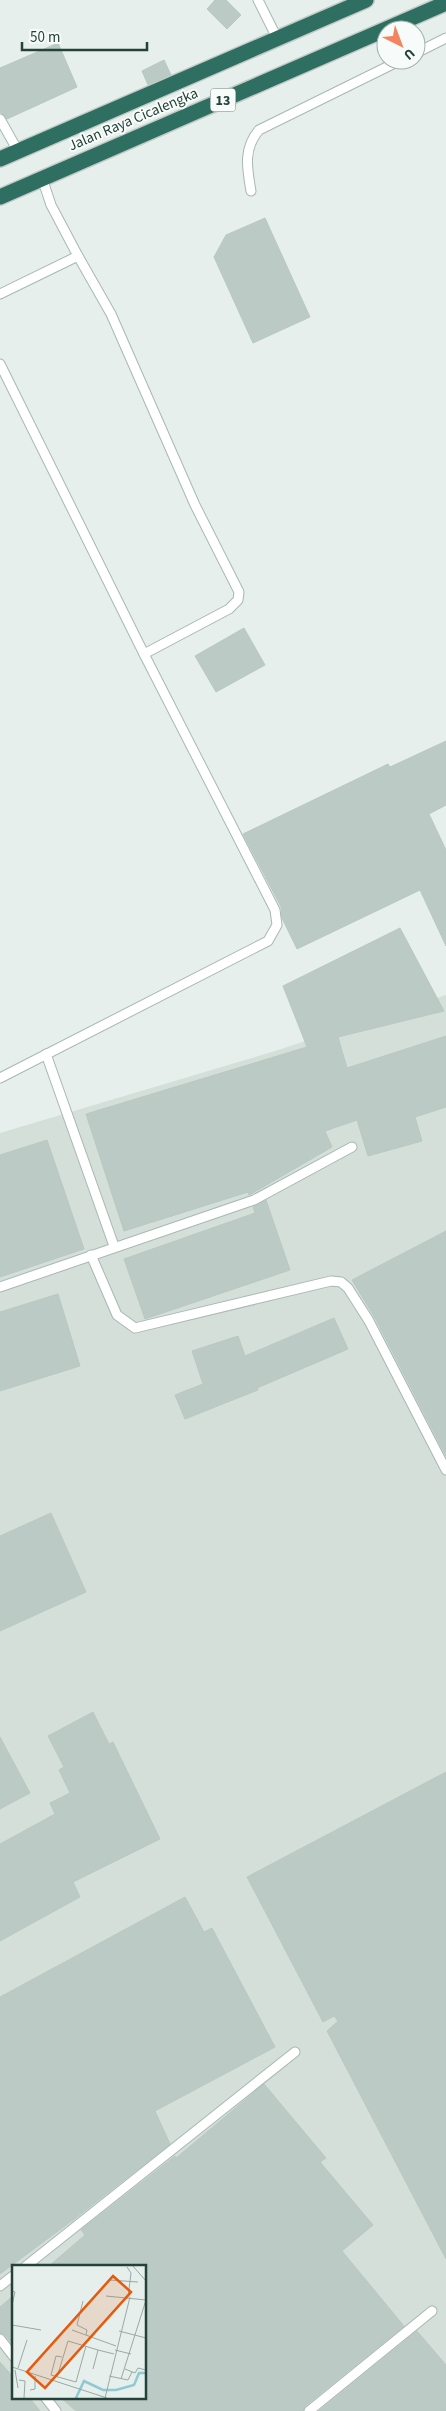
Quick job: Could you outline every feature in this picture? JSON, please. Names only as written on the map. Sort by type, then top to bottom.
[{"type":"highway","name":"Jalan Raya Cicalengka","points":[[0,159],[366,0]]},
{"type":"highway","name":"Jalan Raya Cicalengka","points":[[0,198],[446,3]]},
{"type":"lane","points":[[258,0],[277,38]]},
{"type":"lane","points":[[426,48],[446,38]]},
{"type":"lane","points":[[251,191],[247,152],[251,139],[258,130],[381,70]]},
{"type":"lane","points":[[0,119],[18,151]]},
{"type":"lane","points":[[42,178],[51,205],[111,314],[195,505],[239,592],[238,600],[229,609],[144,654]]},
{"type":"lane","points":[[0,294],[78,256]]},
{"type":"lane","points":[[0,364],[144,654],[275,910],[277,925],[268,941],[0,1078]]},
{"type":"lane","points":[[46,1054],[114,1246]]},
{"type":"lane","points":[[0,1287],[114,1246],[254,1200],[352,1147]]},
{"type":"lane","points":[[91,1255],[117,1315],[136,1328],[331,1281],[341,1282],[348,1288],[370,1321],[446,1470]]},
{"type":"lane","points":[[27,2265],[295,2052]]},
{"type":"lane","points":[[0,2286],[12,2277]]},
{"type":"lane","points":[[309,2411],[432,2311]]},
{"type":"lane","points":[[0,2339],[12,2354]]},
{"type":"lane","points":[[46,2398],[56,2411]]},
{"type":"shaded area","points":[[446,995],[446,2411],[0,2411],[0,1133],[272,1052]]},
{"type":"building","points":[[215,0],[226,0],[241,15],[227,29],[207,9]]},
{"type":"building","points":[[58,43],[77,87],[7,119],[0,112],[0,68]]},
{"type":"building","points":[[164,60],[171,75],[148,85],[142,71]]},
{"type":"building","points":[[265,218],[310,317],[253,343],[214,257],[226,235]]},
{"type":"building","points":[[244,628],[265,665],[216,692],[195,656]]},
{"type":"building","points":[[446,741],[446,805],[429,814],[446,850],[446,946],[420,890],[297,949],[282,918],[281,907],[243,834],[388,764],[390,767]]},
{"type":"building","points":[[400,928],[444,1011],[338,1037],[347,1068],[446,1036],[446,1107],[415,1117],[422,1141],[368,1156],[357,1120],[325,1131],[332,1147],[249,1195],[248,1192],[124,1231],[86,1114],[307,1047],[283,986]]},
{"type":"building","points":[[47,1140],[84,1249],[0,1277],[0,1155]]},
{"type":"building","points":[[266,1200],[290,1270],[145,1319],[124,1259],[255,1213],[253,1207]]},
{"type":"building","points":[[446,1231],[446,1456],[375,1318],[352,1280]]},
{"type":"building","points":[[58,1294],[80,1366],[0,1391],[0,1312]]},
{"type":"building","points":[[334,1318],[348,1349],[257,1388],[258,1390],[185,1419],[175,1395],[203,1384],[192,1351],[238,1336],[245,1356]]},
{"type":"building","points":[[51,1513],[86,1592],[0,1631],[0,1536]]},
{"type":"building","points":[[93,1712],[109,1744],[113,1742],[160,1839],[73,1882],[80,1897],[0,1941],[0,1844],[55,1814],[50,1803],[70,1793],[59,1770],[64,1767],[48,1736]]},
{"type":"building","points":[[0,1737],[30,1793],[0,1809]]},
{"type":"building","points":[[446,1772],[446,2259],[327,2031],[338,2021],[334,2016],[323,2022],[247,1877]]},
{"type":"building","points":[[185,1897],[204,1932],[212,1928],[275,2047],[155,2111],[170,2144],[0,2274],[0,1997]]},
{"type":"building","points":[[264,2084],[326,2158],[320,2162],[373,2225],[342,2251],[404,2326],[305,2406],[303,2411],[76,2411],[61,2398],[146,2398],[146,2265],[50,2265],[85,2235],[81,2230],[175,2156],[176,2158]]},
{"type":"building","points":[[12,2297],[12,2344],[5,2335],[0,2333],[0,2307]]},
{"type":"building","points":[[417,2331],[446,2365],[446,2411],[319,2411]]},
{"type":"building","points":[[0,2362],[12,2376],[12,2398],[30,2398],[40,2411],[0,2411]]}]
